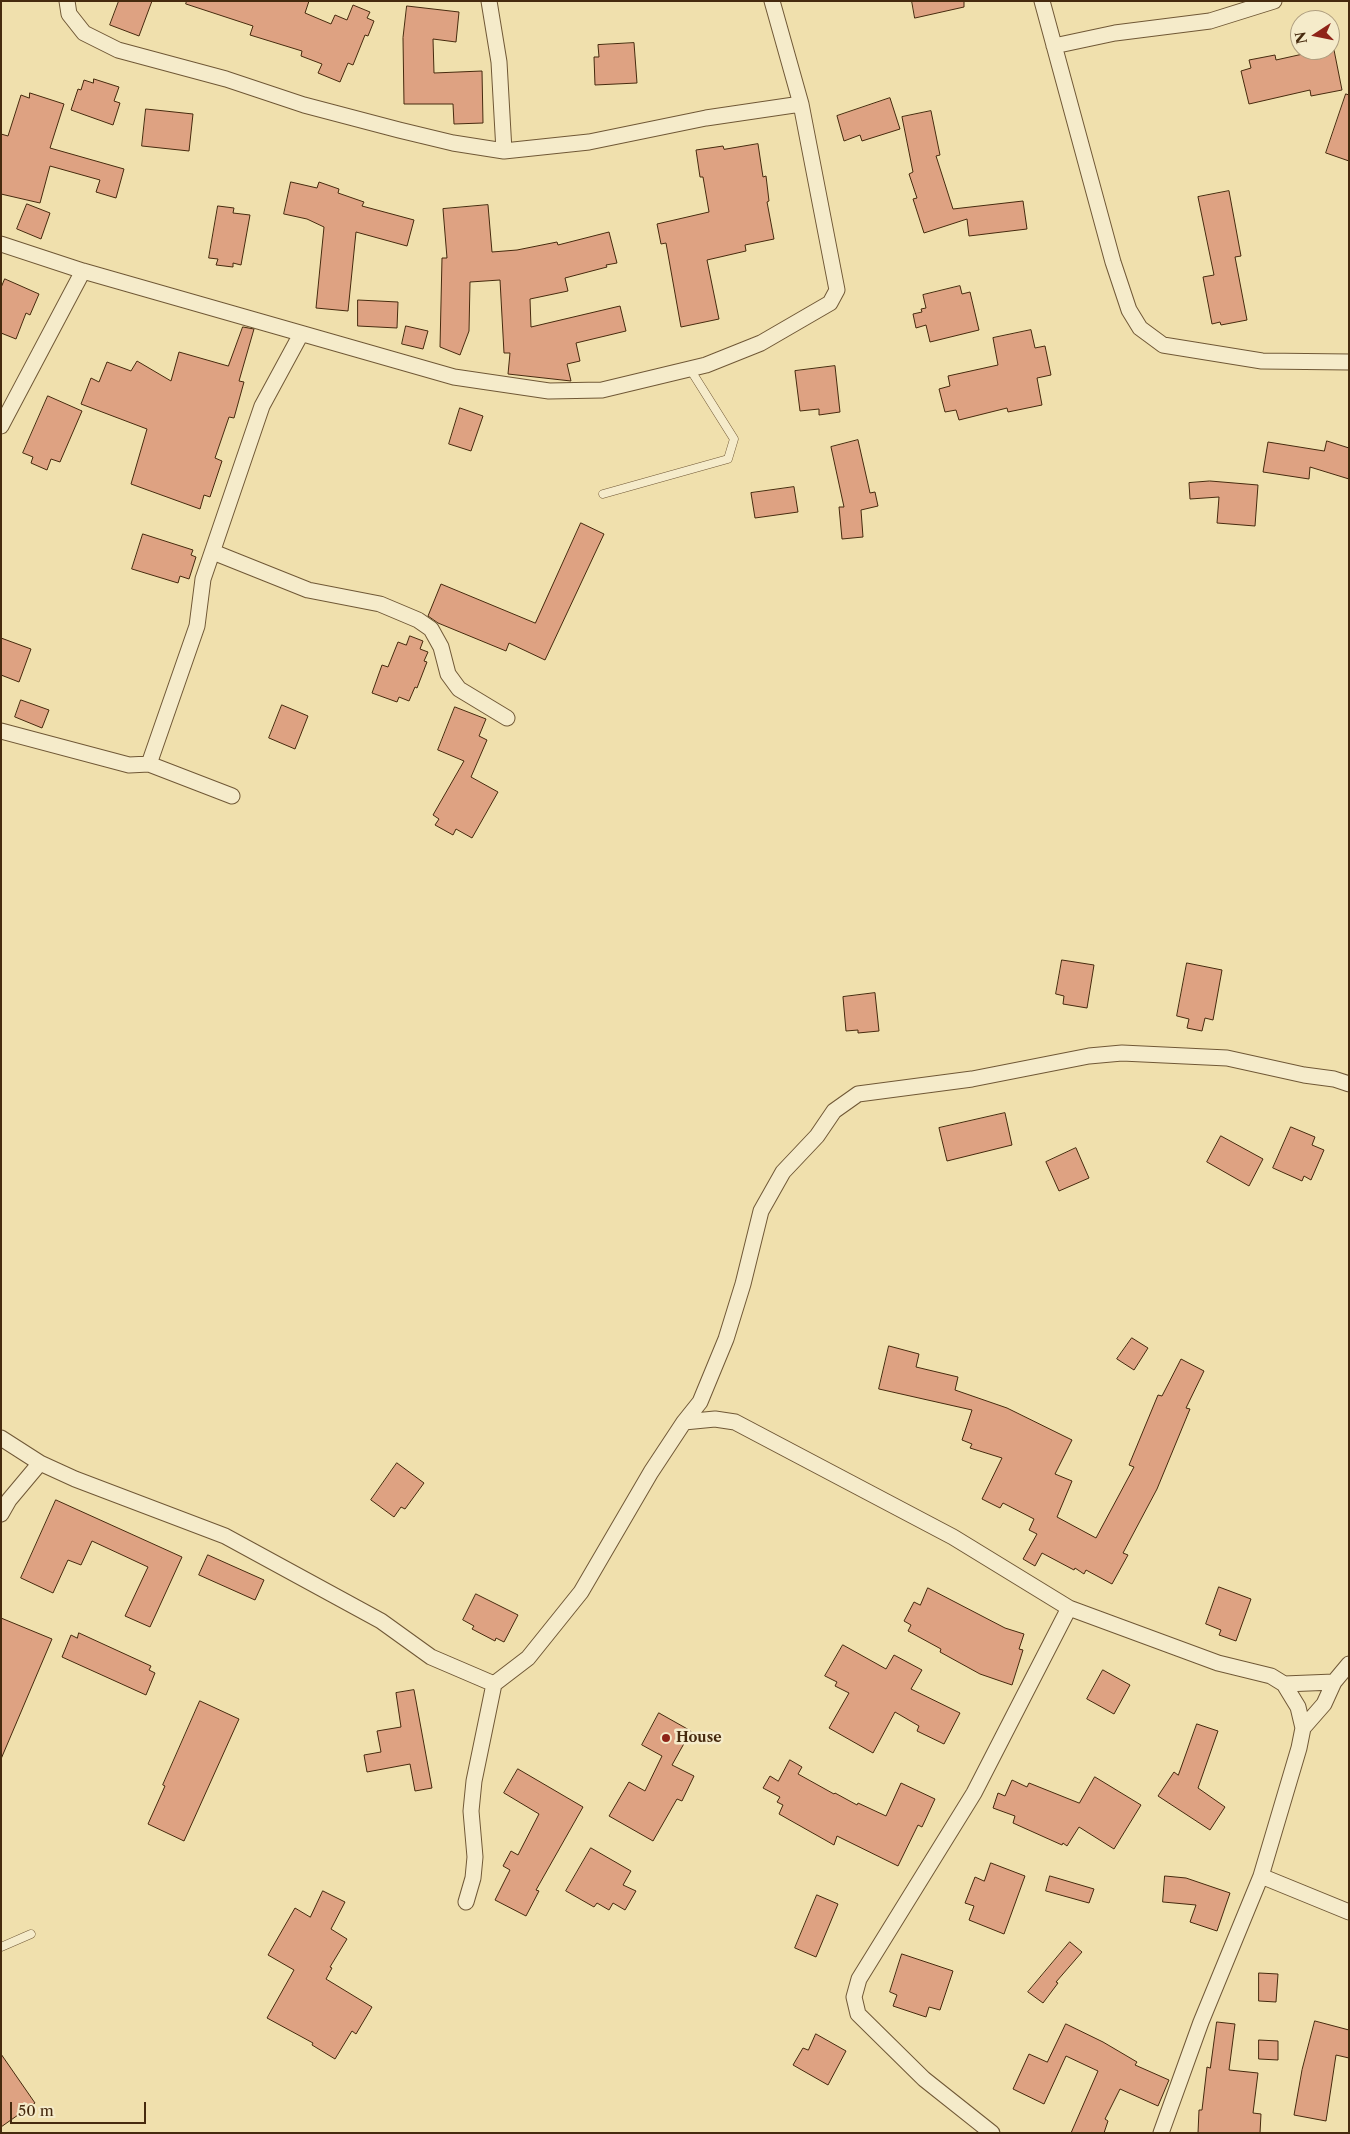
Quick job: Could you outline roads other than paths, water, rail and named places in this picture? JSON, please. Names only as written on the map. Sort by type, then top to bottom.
[{"type":"street","points":[[67,1],[69,14],[84,33],[118,50],[226,79],[304,105],[453,144],[504,151],[589,142],[706,118],[800,104]]},
{"type":"street","points":[[489,1],[499,62],[504,151]]},
{"type":"street","points":[[1,244],[83,271],[454,377],[549,391],[602,390],[706,365],[761,344],[830,303],[836,290],[800,104],[772,1]]},
{"type":"street","points":[[1042,1],[1113,262],[1129,310],[1140,328],[1163,345],[1262,360],[1349,362]]},
{"type":"street","points":[[1054,46],[1115,33],[1210,21],[1274,1]]},
{"type":"street","points":[[1,426],[83,271]]},
{"type":"street","points":[[149,764],[197,626],[203,579],[262,406],[301,334]]},
{"type":"street","points":[[213,552],[308,590],[380,604],[418,620],[430,628],[441,647],[448,674],[459,689],[506,718]]},
{"type":"street","points":[[1,731],[129,765],[149,764],[232,796]]},
{"type":"street","points":[[466,1902],[474,1878],[471,1812],[474,1781],[494,1684],[528,1658],[581,1592],[651,1472],[684,1422],[700,1402],[726,1338],[743,1284],[761,1211],[783,1172],[818,1136],[834,1111],[858,1094],[972,1079],[1089,1056],[1122,1053],[1227,1058],[1304,1075],[1334,1079],[1349,1084]]},
{"type":"street","points":[[684,1422],[715,1418],[735,1422],[953,1537],[1069,1608],[1218,1663],[1271,1676],[1284,1684],[1298,1707],[1303,1728],[1297,1758],[1261,1876],[1201,2022],[1161,2133]]},
{"type":"street","points":[[1,1438],[40,1463],[75,1479],[225,1536],[381,1621],[430,1657],[494,1684]]},
{"type":"street","points":[[1,1514],[9,1500],[40,1463]]},
{"type":"street","points":[[992,2133],[924,2079],[858,2014],[854,1997],[859,1979],[974,1793],[1069,1608]]},
{"type":"street","points":[[1303,1728],[1324,1704],[1334,1682],[1349,1664]]},
{"type":"street","points":[[1284,1684],[1334,1682]]},
{"type":"street","points":[[1261,1876],[1349,1912]]},
{"type":"lane","points":[[603,494],[728,459],[734,439],[690,369]]},
{"type":"lane","points":[[1,1947],[31,1934]]},
{"type":"place","name":"House","points":[[666,1738]]}]
